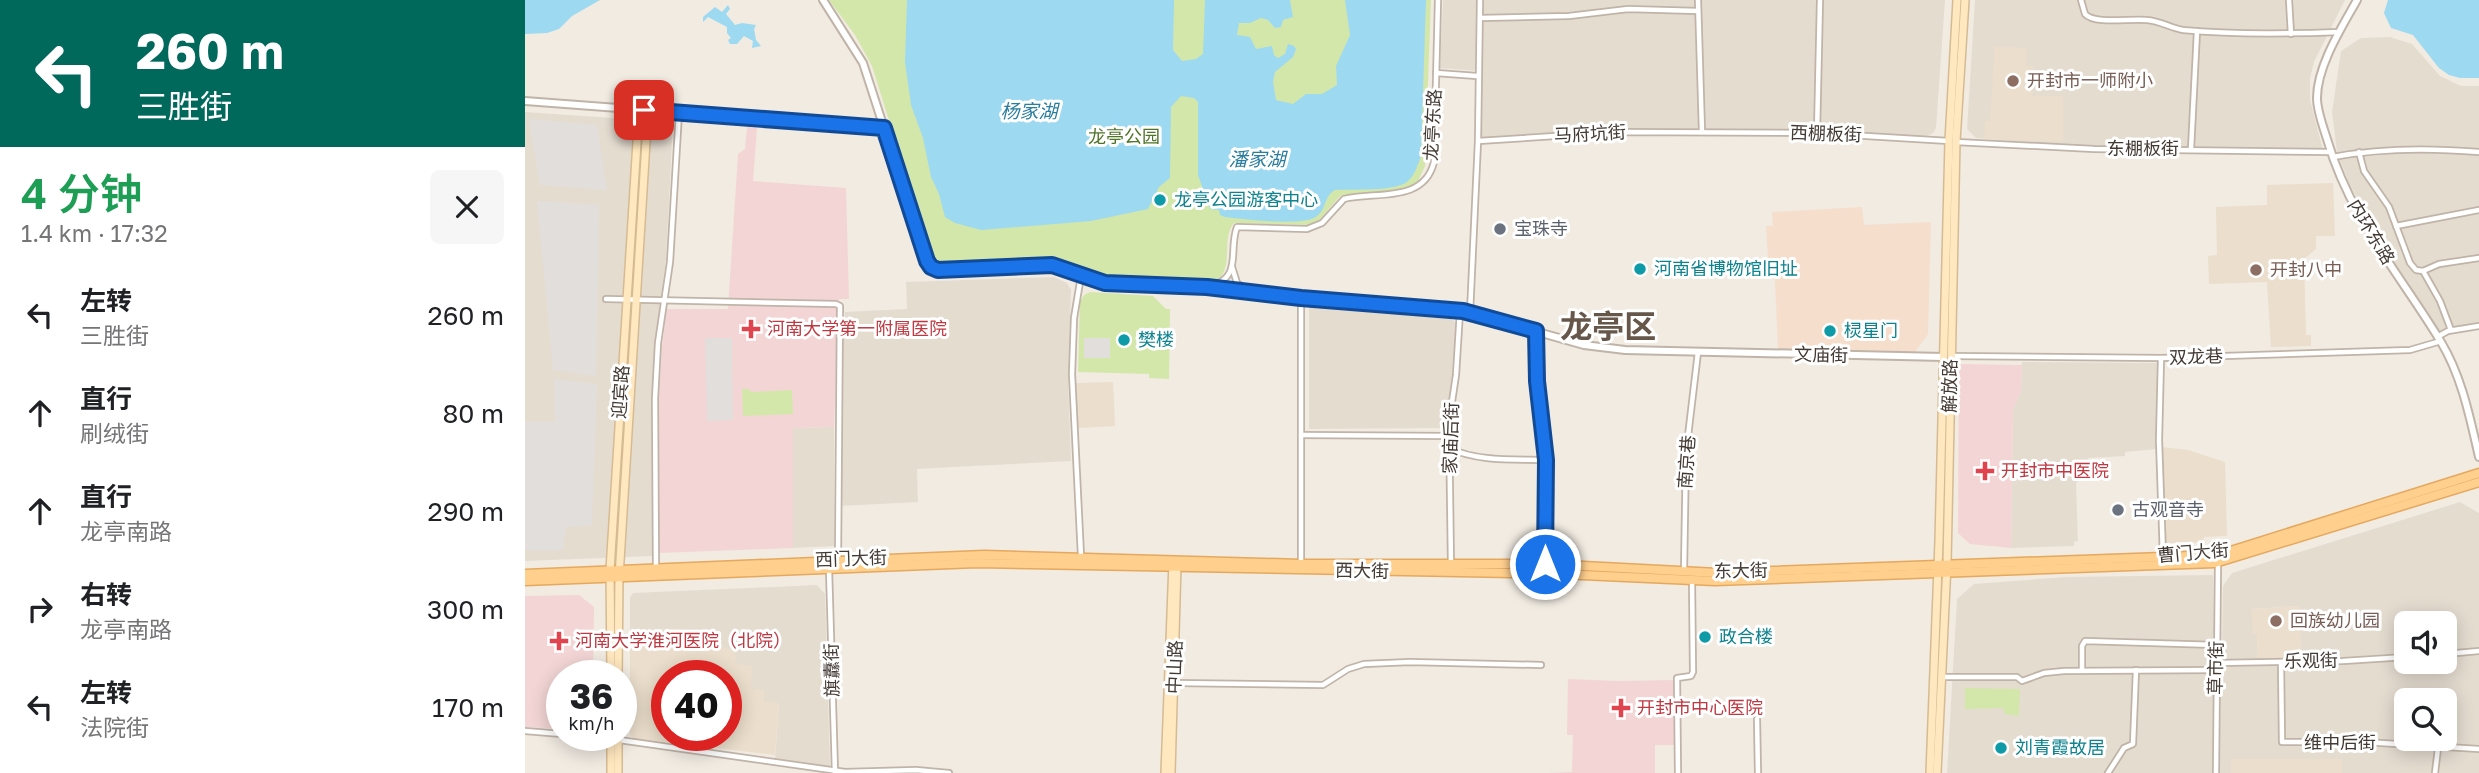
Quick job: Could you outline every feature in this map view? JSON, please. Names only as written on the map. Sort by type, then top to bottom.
[{"type":"main road","name":"解放路","points":[[1937,773],[1957,0]]},
{"type":"main road","name":"解放路","points":[[1952,141],[1965,0]]},
{"type":"main road","name":"迎宾路","points":[[612,660],[639,110]]},
{"type":"main road","name":"迎宾路","points":[[631,298],[648,110]]},
{"type":"main road","name":"曹门大街","points":[[1942,568],[2226,553],[2479,472]]},
{"type":"main road","name":"曹门大街","points":[[1942,568],[2218,563],[2479,482]]},
{"type":"main road","name":"西门大街","points":[[525,581],[656,568],[984,555],[1081,556],[1175,565]]},
{"type":"main road","name":"西门大街","points":[[525,573],[615,574],[1018,563],[1175,565]]},
{"type":"main road","name":"西大街","points":[[1175,565],[1451,565],[1545,569]]},
{"type":"main road","name":"西大街","points":[[1175,565],[1545,569]]},
{"type":"main road","name":"中山路","points":[[1171,773],[1175,683],[1175,565]]},
{"type":"main road","name":"中山路","points":[[1165,773],[1175,565]]},
{"type":"main road","name":"解放路","points":[[1930,773],[1942,568]]},
{"type":"main road","name":"东大街","points":[[1545,569],[1727,572],[1942,568]]},
{"type":"main road","name":"东大街","points":[[1545,569],[1692,580],[1942,568]]},
{"type":"main road","name":"迎宾路","points":[[615,574],[618,660]]},
{"type":"main road","points":[[611,773],[613,751]]},
{"type":"main road","points":[[616,751],[618,773]]},
{"type":"street","points":[[525,101],[884,128],[859,53],[823,0]]},
{"type":"street","name":"龙亭东路","points":[[1232,266],[1237,227],[1307,229],[1322,223],[1344,199],[1408,192],[1424,179],[1434,162],[1438,0]]},
{"type":"street","points":[[1470,313],[1478,141],[1480,0]]},
{"type":"street","points":[[1649,0],[1650,9]]},
{"type":"street","points":[[1698,0],[1702,132]]},
{"type":"street","points":[[1817,133],[1820,0]]},
{"type":"street","points":[[2081,0],[2085,14],[2094,19],[2152,20],[2174,28],[2197,31],[2291,34],[2340,32]]},
{"type":"street","points":[[2289,0],[2291,34]]},
{"type":"street","name":"内环东路","points":[[2357,0],[2327,58],[2317,95],[2318,109],[2332,155],[2360,219],[2439,339],[2465,397],[2479,457]]},
{"type":"street","points":[[1480,18],[1569,16],[1650,9],[1698,11]]},
{"type":"street","points":[[2191,149],[2197,31]]},
{"type":"street","points":[[1436,74],[1477,76]]},
{"type":"street","points":[[656,568],[655,399],[658,343],[670,262],[679,113]]},
{"type":"street","name":"文庙街","points":[[884,128],[927,261],[931,267],[942,270],[1052,265],[1114,284],[1207,287],[1460,311],[1566,341],[1608,349],[1947,356]]},
{"type":"street","name":"马府坑街","points":[[1478,141],[1617,132],[1702,132]]},
{"type":"street","name":"西棚板街","points":[[1702,132],[1817,133],[1952,141]]},
{"type":"street","name":"东棚板街","points":[[1952,141],[2094,149],[2191,149],[2332,155],[2446,150],[2479,152]]},
{"type":"street","points":[[2359,152],[2367,177],[2385,201],[2410,262],[2416,270],[2423,271],[2439,264],[2479,258]]},
{"type":"street","points":[[2396,226],[2479,210]]},
{"type":"street","points":[[1207,287],[1225,279],[1232,266]]},
{"type":"street","points":[[1232,266],[1237,283],[1248,291]]},
{"type":"street","points":[[2423,271],[2440,301],[2451,330],[2479,327]]},
{"type":"street","points":[[1081,275],[1074,317],[1072,374],[1081,556]]},
{"type":"street","points":[[1301,298],[1301,564]]},
{"type":"street","points":[[605,299],[840,306],[838,560]]},
{"type":"street","name":"家庙后街","points":[[1451,565],[1449,436],[1460,311]]},
{"type":"street","name":"双龙巷","points":[[1947,356],[2161,358],[2410,350],[2439,339],[2451,330]]},
{"type":"street","points":[[1536,331],[1538,388],[1546,460],[1545,569]]},
{"type":"street","name":"南京巷","points":[[1684,572],[1686,453],[1698,352]]},
{"type":"street","points":[[2161,358],[2159,440],[2163,556]]},
{"type":"street","points":[[1301,435],[1449,436]]},
{"type":"street","points":[[1449,448],[1458,453],[1478,457],[1546,460]]},
{"type":"street","name":"草市街","points":[[2216,773],[2218,563]]},
{"type":"street","name":"旗纛街","points":[[829,569],[835,772]]},
{"type":"street","points":[[1678,773],[1677,678],[1691,676],[1693,672],[1692,580]]},
{"type":"street","points":[[2082,670],[2082,646],[2085,641],[2217,645]]},
{"type":"street","points":[[2457,653],[2479,651]]},
{"type":"street","name":"乐观街","points":[[2217,663],[2394,658]]},
{"type":"street","points":[[1175,683],[1318,686],[1327,683],[1347,668],[1364,664],[1411,662],[1541,665]]},
{"type":"street","name":"维中后街","points":[[2281,662],[2282,742],[2394,744]]},
{"type":"street","points":[[1941,677],[2017,677],[2022,681],[2044,673],[2082,670],[2217,670]]},
{"type":"street","points":[[2108,773],[2125,746],[2133,744],[2136,670]]},
{"type":"street","points":[[1757,719],[1758,773]]},
{"type":"street","points":[[525,731],[546,733]]},
{"type":"street","points":[[637,741],[835,772],[916,770],[949,773]]},
{"type":"street","name":"维中后街","points":[[2457,748],[2479,749]]},
{"type":"street","points":[[2435,773],[2438,751]]},
{"type":"shaded area","points":[[1443,0],[1945,0],[1936,128],[1933,133],[1924,137],[1636,133],[1481,142],[1479,71],[1440,68]]},
{"type":"shaded area","points":[[1975,0],[2345,0],[2314,62],[2310,78],[2310,100],[2323,150],[2068,145],[1976,138],[1967,129]]},
{"type":"shaded area","points":[[2390,37],[2412,44],[2440,76],[2461,86],[2479,86],[2479,324],[2439,331],[2388,253],[2349,183],[2337,152],[2332,112],[2341,51],[2361,38]]},
{"type":"shaded area","name":"开封市一师附小","points":[[1995,47],[2027,48],[2026,66],[2033,66],[2032,96],[2063,96],[2063,142],[1984,139],[1985,121],[1990,121]]},
{"type":"shaded area","points":[[525,112],[673,122],[666,259],[655,342],[652,438],[653,556],[525,561]]},
{"type":"shaded area","points":[[529,119],[597,125],[607,190],[540,185]]},
{"type":"shaded area","name":"河南大学第一附属医院","points":[[747,127],[757,128],[753,181],[846,188],[849,299],[839,299],[834,427],[793,428],[793,548],[659,553],[659,396],[667,309],[728,309],[738,154],[745,149]]},
{"type":"shaded area","name":"开封八中","points":[[2333,183],[2335,236],[2316,236],[2316,249],[2304,259],[2306,335],[2311,335],[2311,346],[2271,347],[2267,282],[2209,284],[2208,256],[2217,255],[2216,207],[2267,205],[2267,185]]},
{"type":"shaded area","points":[[537,201],[599,205],[596,376],[553,370]]},
{"type":"shaded area","points":[[1862,207],[1864,225],[1931,222],[1928,334],[1915,352],[1778,349],[1774,258],[1768,258],[1766,226],[1773,226],[1772,212]]},
{"type":"shaded area","points":[[1054,277],[1067,283],[1071,290],[1068,381],[1071,461],[917,469],[918,502],[839,506],[845,312],[907,309],[906,282]]},
{"type":"shaded area","points":[[1309,307],[1452,319],[1457,325],[1444,428],[1309,429]]},
{"type":"shaded area","points":[[705,338],[732,338],[733,420],[707,421]]},
{"type":"shaded area","points":[[1084,338],[1110,338],[1110,358],[1084,358]]},
{"type":"shaded area","points":[[2022,362],[2158,363],[2157,449],[2125,452],[2125,456],[2089,458],[2086,462],[2086,475],[2076,483],[2078,541],[2074,542],[2074,546],[2011,548],[2013,409],[2021,392]]},
{"type":"shaded area","name":"开封市中医院","points":[[1959,364],[2022,365],[2021,392],[2013,409],[2011,548],[1970,544],[1958,533]]},
{"type":"shaded area","points":[[554,379],[597,384],[592,525],[566,527],[563,550],[525,550],[525,422],[555,422]]},
{"type":"shaded area","points":[[1113,382],[1115,426],[1078,428],[1076,383]]},
{"type":"shaded area","points":[[834,427],[834,546],[793,548],[793,428]]},
{"type":"shaded area","points":[[2162,447],[2188,450],[2225,462],[2227,536],[2204,537],[2203,542],[2165,543]]},
{"type":"shaded area","points":[[2460,502],[2479,513],[2479,648],[2457,649],[2457,611],[2394,611],[2394,654],[2301,660],[2299,606],[2252,609],[2258,660],[2222,660],[2223,586],[2232,573]]},
{"type":"shaded area","points":[[2213,575],[2215,664],[2394,659],[2394,674],[2457,674],[2457,654],[2479,652],[2479,773],[1947,773],[1957,599],[1974,584],[2066,577]]},
{"type":"shaded area","points":[[817,585],[825,594],[830,767],[775,759],[779,704],[763,702],[750,689],[742,676],[742,660],[729,660],[686,629],[630,630],[630,598],[633,593]]},
{"type":"shaded area","name":"河南大学淮河医院（北院）","points":[[579,595],[594,607],[593,660],[546,660],[546,728],[525,727],[525,596]]},
{"type":"shaded area","name":"回族幼儿园","points":[[2300,606],[2301,660],[2258,660],[2257,634],[2253,634],[2251,609]]},
{"type":"shaded area","points":[[687,629],[715,632],[714,647],[736,649],[735,660],[651,660],[651,741],[637,739],[637,660],[630,660],[630,630]]},
{"type":"shaded area","points":[[742,665],[752,666],[750,689],[764,690],[764,702],[779,703],[775,755],[742,751]]},
{"type":"shaded area","name":"开封市中心医院","points":[[1568,679],[1675,680],[1675,745],[1655,745],[1655,773],[1549,773],[1572,772],[1573,735],[1567,735]]},
{"type":"shaded area","points":[[2231,759],[2342,759],[2342,773],[2231,773]]},
{"type":"green space","name":"龙亭公园","points":[[829,0],[1431,0],[1425,166],[1418,181],[1410,188],[1340,196],[1315,225],[1234,223],[1228,237],[1224,270],[1221,277],[1214,282],[1103,277],[1054,259],[939,262],[934,259],[929,249],[872,66],[855,35]]},
{"type":"green space","name":"樊楼","points":[[1090,292],[1153,296],[1166,309],[1170,309],[1169,379],[1149,378],[1149,374],[1078,372],[1080,302],[1084,295]]},
{"type":"green space","points":[[742,389],[752,392],[792,390],[793,414],[743,416]]},
{"type":"green space","points":[[1965,688],[2020,689],[2019,716],[2005,714],[2003,708],[1965,709]]},
{"type":"water","points":[[525,0],[600,0],[572,16],[559,29],[547,33],[525,34]]},
{"type":"water","name":"龙亭公园","points":[[907,0],[1174,0],[1173,50],[1182,61],[1196,59],[1203,54],[1205,0],[1290,0],[1293,17],[1283,20],[1281,27],[1275,28],[1268,20],[1261,18],[1250,23],[1239,23],[1237,35],[1250,37],[1256,49],[1272,46],[1274,55],[1278,58],[1285,54],[1288,44],[1294,46],[1296,49],[1293,57],[1275,72],[1273,82],[1276,100],[1293,104],[1306,94],[1322,94],[1337,85],[1336,66],[1350,35],[1345,0],[1426,0],[1421,156],[1413,176],[1402,185],[1335,190],[1329,195],[1320,213],[1310,219],[1273,221],[1225,217],[1220,215],[1219,210],[1210,209],[1198,175],[1198,102],[1194,98],[1181,96],[1171,107],[1170,178],[1159,187],[1148,209],[1091,221],[981,230],[955,223],[945,217],[911,105],[905,62]]},
{"type":"water","points":[[2388,0],[2479,0],[2479,78],[2449,75],[2439,68],[2413,35],[2391,28],[2384,13]]},
{"type":"water","points":[[728,5],[730,9],[726,14],[735,25],[756,25],[756,40],[761,46],[752,48],[753,41],[744,36],[737,44],[730,44],[727,27],[708,17],[703,22],[703,17],[715,7],[722,12]]},
{"type":"place","name":"开封市一师附小","points":[[2013,81]]},
{"type":"place","name":"龙亭公园游客中心","points":[[1160,200]]},
{"type":"place","name":"宝珠寺","points":[[1500,229]]},
{"type":"place","name":"河南省博物馆旧址","points":[[1640,269]]},
{"type":"place","name":"开封八中","points":[[2256,270]]},
{"type":"place","name":"河南大学第一附属医院","points":[[751,329]]},
{"type":"place","name":"棂星门","points":[[1830,331]]},
{"type":"place","name":"樊楼","points":[[1124,340]]},
{"type":"place","name":"开封市中医院","points":[[1985,471]]},
{"type":"place","name":"古观音寺","points":[[2118,510]]},
{"type":"place","name":"回族幼儿园","points":[[2276,621]]},
{"type":"place","name":"政合楼","points":[[1705,637]]},
{"type":"place","name":"河南大学淮河医院（北院）","points":[[559,641]]},
{"type":"place","name":"开封市中心医院","points":[[1621,708]]},
{"type":"place","name":"刘青霞故居","points":[[2001,748]]},
{"type":"district","name":"龙亭区","points":[[1608,327]]},
{"type":"route","points":[[644,110],[884,128],[927,261],[931,267],[938,270],[1052,265],[1105,283],[1207,287],[1301,298],[1463,311],[1536,331],[1537,381],[1546,460],[1545,564]]},
{"type":"water label","name":"杨家湖","points":[[1029,111]]},
{"type":"water label","name":"潘家湖","points":[[1257,159]]}]
